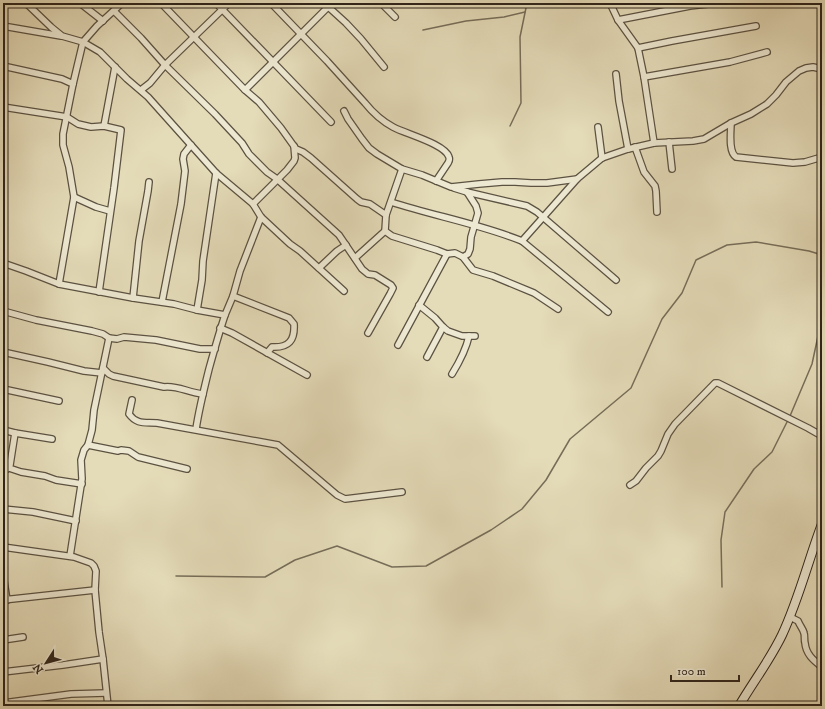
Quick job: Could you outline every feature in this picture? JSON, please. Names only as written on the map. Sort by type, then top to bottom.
[{"type":"street","points":[[26,3],[62,36]]},
{"type":"street","points":[[80,3],[103,21]]},
{"type":"street","points":[[59,284],[74,197],[63,145],[63,134],[73,84],[83,42],[97,26],[122,3]]},
{"type":"street","points":[[161,3],[259,102],[289,138],[296,149],[311,158],[361,202],[370,204],[386,215]]},
{"type":"street","points":[[216,3],[331,122]]},
{"type":"street","points":[[140,90],[150,83],[165,65],[229,3]]},
{"type":"street","points":[[271,3],[382,120],[394,127],[440,147],[449,156],[448,163],[436,181]]},
{"type":"street","points":[[381,3],[395,17]]},
{"type":"street","points":[[610,3],[618,20],[638,48],[654,143]]},
{"type":"street","points":[[618,20],[690,6],[717,3]]},
{"type":"street","points":[[246,90],[301,35],[328,4],[361,39],[384,67]]},
{"type":"street","points":[[114,11],[165,65],[220,119],[242,143],[249,154],[267,172],[277,179],[339,235],[362,269],[368,274],[391,284],[393,288],[368,333]]},
{"type":"street","points":[[3,26],[62,36],[83,42],[100,52],[131,83],[148,97],[216,173],[253,204],[262,217],[286,241],[300,251],[344,291]]},
{"type":"street","points":[[638,48],[756,26]]},
{"type":"street","points":[[644,77],[730,62],[767,52]]},
{"type":"street","points":[[3,66],[62,79],[73,84]]},
{"type":"street","points":[[104,126],[115,67]]},
{"type":"street","points":[[522,241],[577,179],[602,158],[628,149],[654,143],[704,139],[767,104],[786,82],[799,71],[813,67],[822,69]]},
{"type":"street","points":[[616,74],[619,101],[628,149]]},
{"type":"street","points":[[3,107],[67,117],[78,124],[104,126],[121,130],[99,292]]},
{"type":"street","points":[[344,111],[369,148],[384,159],[402,169],[422,175],[451,188],[527,206],[537,212],[616,280]]},
{"type":"street","points":[[731,123],[731,151],[736,157],[793,163],[805,162],[822,157]]},
{"type":"street","points":[[598,127],[602,158]]},
{"type":"street","points":[[669,142],[672,169]]},
{"type":"street","points":[[162,302],[181,204],[185,171],[183,159],[184,154],[191,145]]},
{"type":"street","points":[[253,204],[294,161],[294,146]]},
{"type":"street","points":[[635,147],[644,172],[655,186],[657,212]]},
{"type":"street","points":[[355,258],[385,232],[386,215],[402,169]]},
{"type":"street","points":[[197,310],[216,173]]},
{"type":"street","points":[[451,188],[502,182],[547,183],[577,179]]},
{"type":"street","points":[[133,298],[139,241],[148,191],[148,182]]},
{"type":"street","points":[[463,256],[468,254],[470,249],[471,237],[478,213],[476,206],[468,192]]},
{"type":"street","points":[[74,197],[96,207],[110,211]]},
{"type":"street","points":[[391,202],[418,211],[475,225],[522,241],[608,312]]},
{"type":"street","points":[[196,429],[199,410],[220,328],[262,217]]},
{"type":"street","points":[[385,232],[392,236],[447,254],[455,253],[463,256],[473,270],[493,276],[534,293],[558,309]]},
{"type":"street","points":[[319,268],[346,244]]},
{"type":"street","points":[[398,345],[447,254]]},
{"type":"street","points":[[3,263],[59,284],[174,304],[225,315]]},
{"type":"street","points":[[233,296],[290,318],[294,324],[295,331],[291,342],[284,346],[272,347],[267,353]]},
{"type":"street","points":[[419,305],[443,327],[455,334],[472,336],[452,374]]},
{"type":"street","points":[[3,311],[36,320],[92,331],[110,338],[117,339],[124,337],[156,340],[200,349],[215,349]]},
{"type":"street","points":[[216,313],[223,321]]},
{"type":"street","points":[[426,357],[443,327]]},
{"type":"street","points":[[220,328],[232,333],[307,375]]},
{"type":"street","points":[[70,556],[82,484],[81,460],[84,450],[88,445],[92,430],[93,415],[110,338]]},
{"type":"street","points":[[3,352],[84,371],[103,370],[113,376],[164,387],[176,387],[203,394]]},
{"type":"street","points":[[630,485],[636,481],[658,456],[668,434],[675,424],[715,383],[718,382],[822,436]]},
{"type":"street","points":[[3,389],[59,401]]},
{"type":"street","points":[[132,400],[129,414],[133,419],[140,422],[196,429],[278,445],[337,495],[345,499],[402,492]]},
{"type":"street","points":[[3,430],[52,439]]},
{"type":"street","points":[[15,433],[6,468],[45,476],[56,480],[82,484]]},
{"type":"street","points":[[88,445],[118,451],[129,451],[138,457],[187,469]]},
{"type":"street","points":[[3,509],[33,512],[76,521]]},
{"type":"street","points":[[739,706],[776,647],[790,617],[820,535],[822,524]]},
{"type":"street","points":[[3,547],[70,556],[91,563],[94,566],[96,571],[95,590],[99,632],[108,706]]},
{"type":"street","points":[[3,575],[5,600],[95,590]]},
{"type":"street","points":[[790,617],[798,621],[804,633],[806,648],[809,656],[822,667]]},
{"type":"street","points":[[3,640],[24,637]]},
{"type":"street","points":[[3,672],[103,659]]},
{"type":"street","points":[[3,703],[71,694],[106,693]]},
{"type":"waterway","points":[[510,126],[521,103],[520,37],[527,3]]},
{"type":"waterway","points":[[423,30],[466,21],[504,17],[525,12]]},
{"type":"waterway","points":[[176,576],[265,577],[295,560],[337,546],[392,567],[426,566],[491,530],[522,509],[546,480],[570,439],[631,388],[662,319],[682,293],[696,260],[727,245],[756,242],[809,251],[822,255]]},
{"type":"waterway","points":[[790,416],[812,364],[821,322],[822,287]]},
{"type":"waterway","points":[[722,587],[721,540],[725,512],[754,469],[772,452],[788,420]]}]
